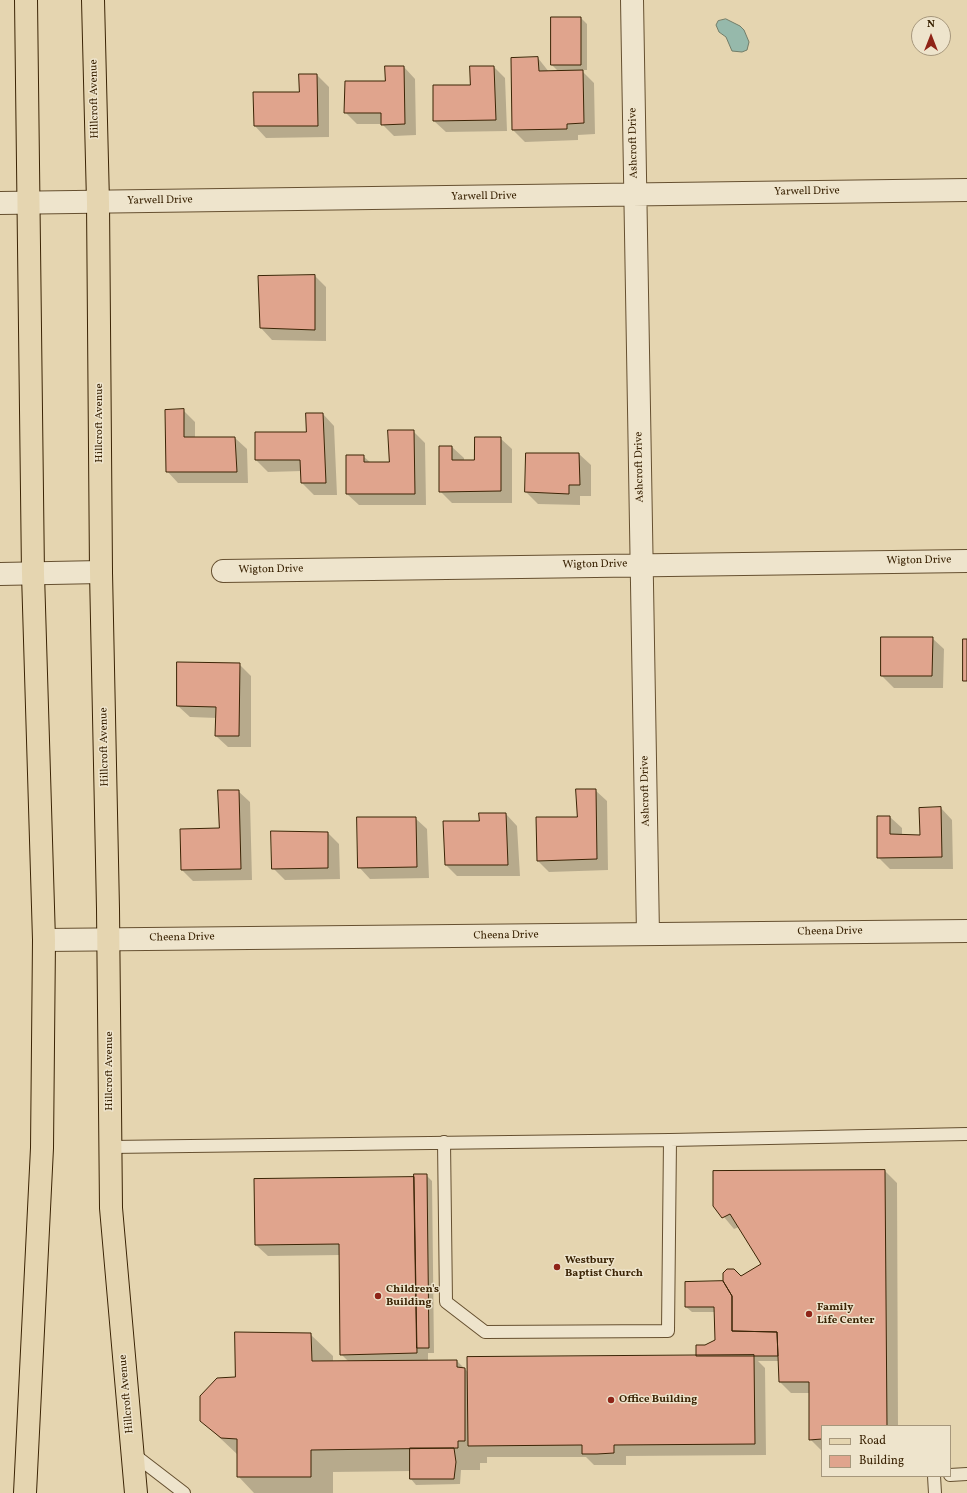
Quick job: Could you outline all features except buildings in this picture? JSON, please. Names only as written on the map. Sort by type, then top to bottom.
[{"type":"main road","points":[[25,1493],[42,1148],[44,940],[33,574],[26,0]]},
{"type":"main road","name":"Hillcroft Avenue","points":[[93,0],[98,202],[101,572],[109,939],[111,1208],[136,1493]]},
{"type":"street","name":"Ashcroft Drive","points":[[632,0],[648,934]]},
{"type":"street","name":"Yarwell Drive","points":[[0,203],[967,190]]},
{"type":"street","name":"Wigton Drive","points":[[223,571],[967,561]]},
{"type":"street","points":[[0,574],[101,572]]},
{"type":"street","name":"Cheena Drive","points":[[44,940],[967,931]]},
{"type":"lane","points":[[110,1147],[670,1140],[967,1134]]},
{"type":"lane","points":[[444,1142],[446,1302],[485,1332],[668,1331],[670,1140]]},
{"type":"lane","points":[[132,1452],[184,1493]]},
{"type":"lane","points":[[951,1475],[967,1474]]},
{"type":"lane","points":[[934,1477],[935,1493]]},
{"type":"shaded area","points":[[726,19],[740,26],[744,30],[749,42],[747,50],[742,52],[732,51],[726,37],[719,32],[716,25],[718,21]]},
{"type":"place","name":"Westbury Baptist Church","points":[[557,1267]]},
{"type":"place","name":"Children's Building","points":[[378,1296]]},
{"type":"place","name":"Family Life Center","points":[[809,1314]]},
{"type":"place","name":"Office Building","points":[[611,1400]]}]
